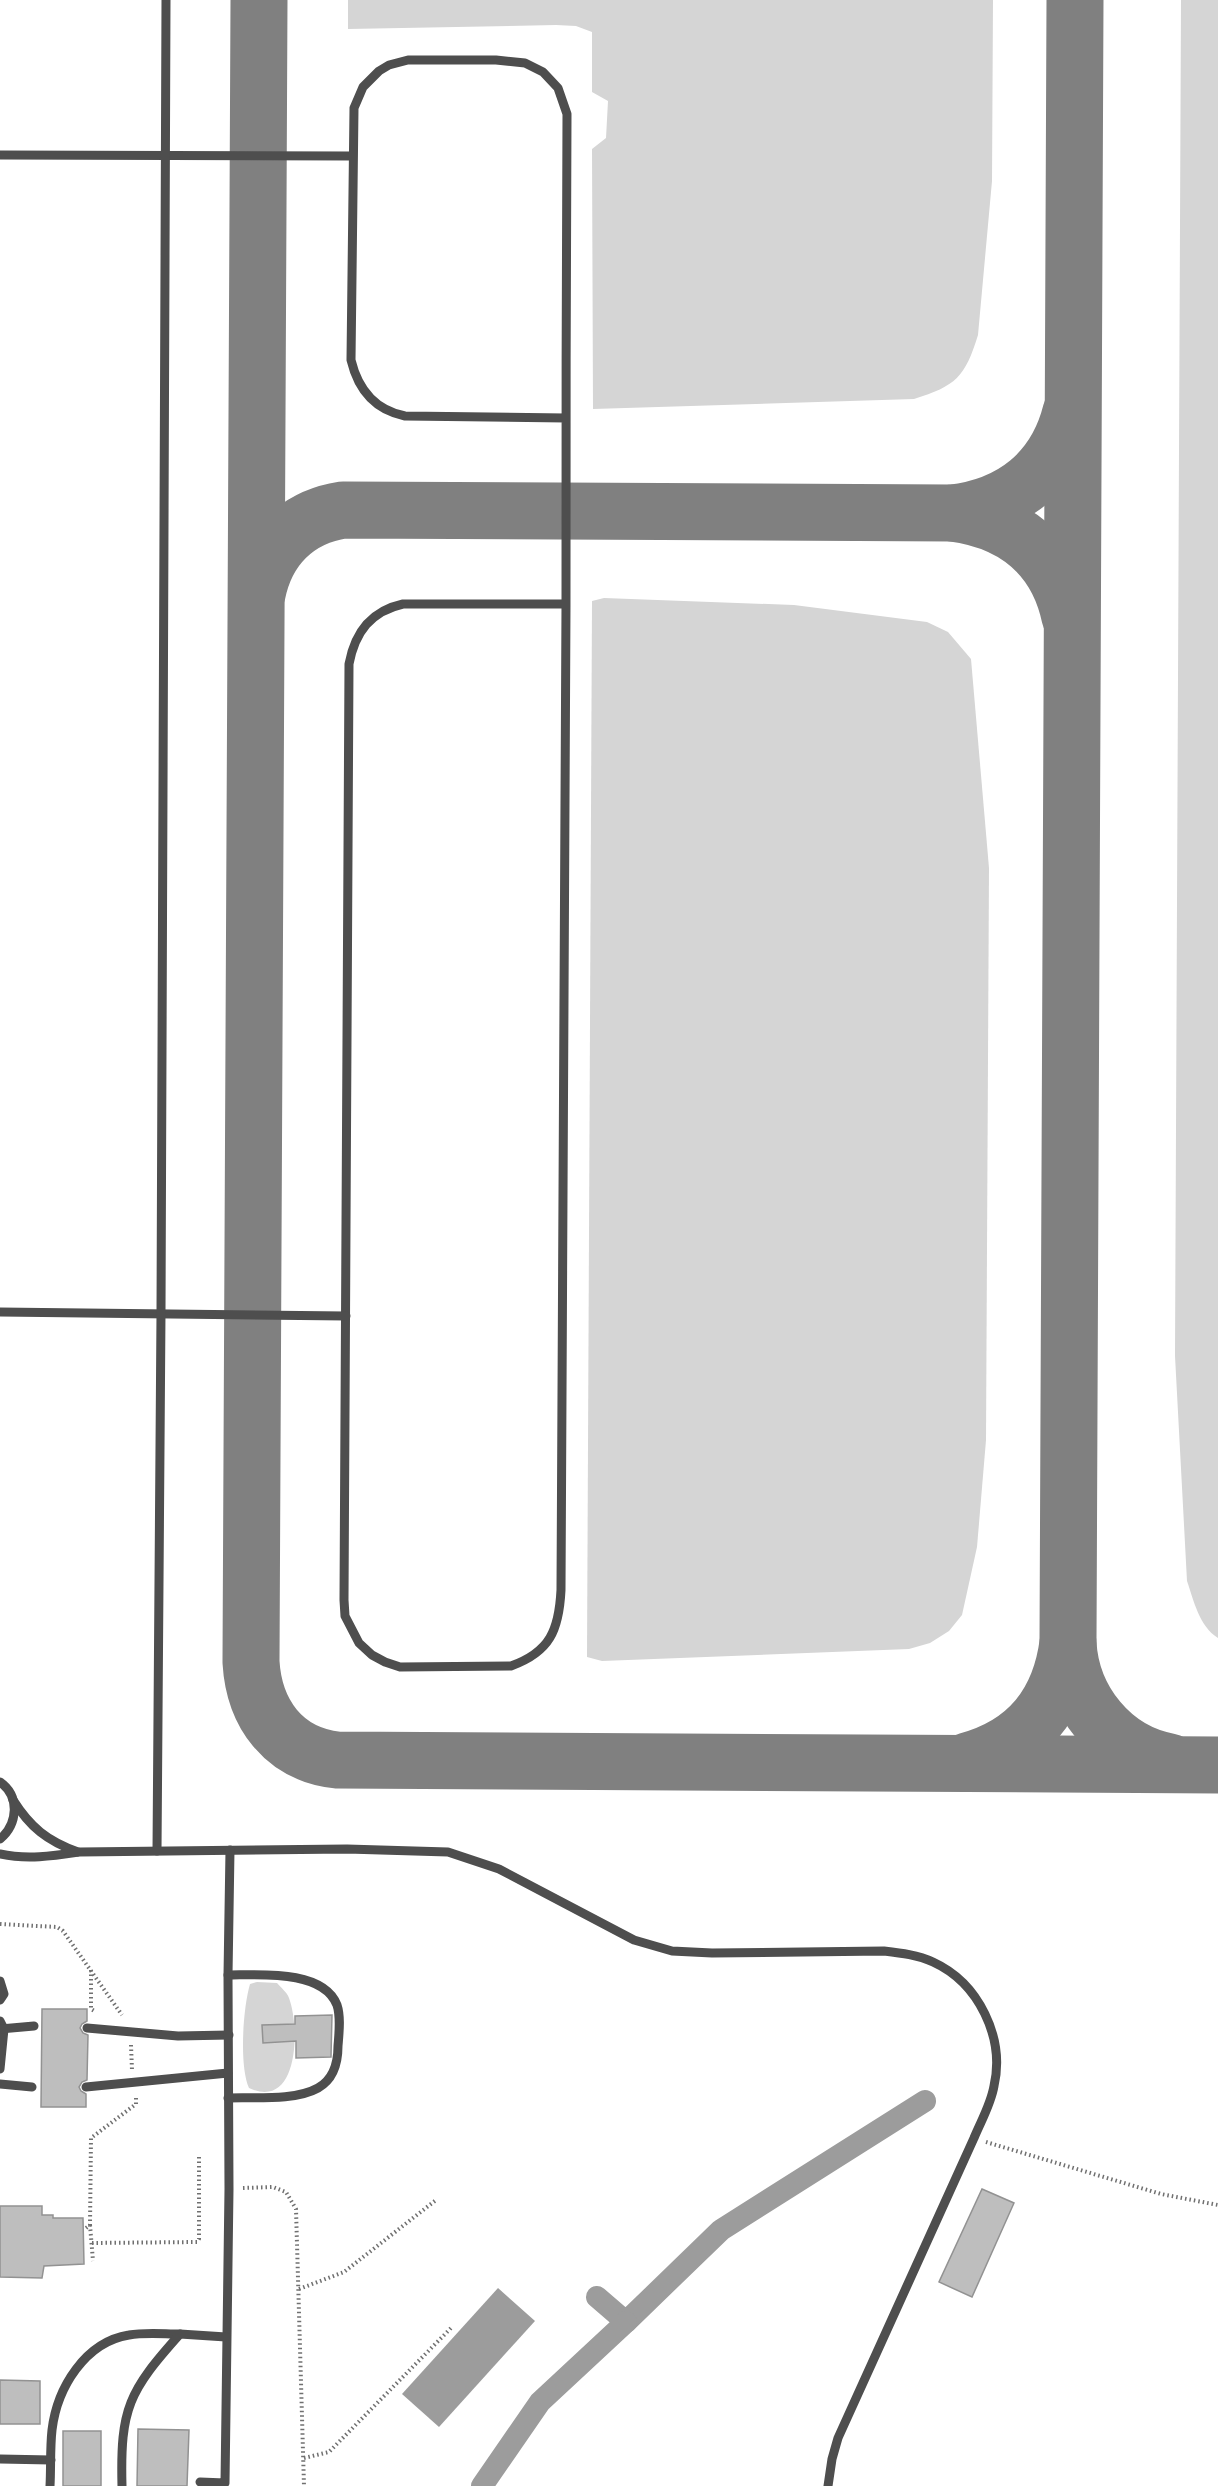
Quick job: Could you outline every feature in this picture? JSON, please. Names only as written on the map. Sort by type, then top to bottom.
[{"type":"lane","points":[[157,1851],[166,0]]},
{"type":"lane","points":[[566,418],[405,416],[384,409],[366,394],[354,373],[351,360],[354,108],[358,95],[370,78],[389,65],[408,60],[516,60],[543,72],[558,88],[567,114],[566,604],[560,1613],[554,1632],[544,1647],[528,1660],[511,1666],[489,1668],[400,1667],[372,1655],[358,1643],[345,1616],[344,1600],[349,664],[355,638],[370,619],[393,606],[403,604],[566,604]]},
{"type":"lane","points":[[0,155],[352,156]]},
{"type":"lane","points":[[0,1312],[346,1316]]},
{"type":"lane","points":[[0,1782],[6,1786],[25,1819],[56,1844],[80,1852]]},
{"type":"lane","points":[[0,1839],[13,1823],[15,1811],[13,1800]]},
{"type":"lane","points":[[0,1854],[15,1857],[43,1857],[80,1852],[347,1849],[448,1852],[499,1869],[634,1940],[672,1951],[712,1953],[884,1951],[908,1954],[933,1962],[951,1973],[974,1995],[983,2009],[994,2036],[997,2068],[994,2087],[974,2138],[838,2438],[828,2486]]},
{"type":"lane","points":[[200,2482],[225,2485],[230,1850]]},
{"type":"lane","points":[[228,1976],[273,1975],[293,1977],[313,1983],[327,1992],[337,2004],[339,2019],[338,2063],[330,2079],[319,2088],[302,2095],[228,2098]]},
{"type":"lane","points":[[0,1981],[4,1994],[0,2000]]},
{"type":"lane","points":[[0,2069],[1,2026],[34,2026]]},
{"type":"lane","points":[[87,2028],[178,2036],[229,2034]]},
{"type":"lane","points":[[86,2087],[228,2073]]},
{"type":"lane","points":[[0,2084],[32,2087]]},
{"type":"lane","points":[[50,2486],[52,2428],[65,2388],[78,2365],[101,2344],[129,2335],[180,2334],[226,2337]]},
{"type":"lane","points":[[123,2486],[122,2456],[129,2405],[140,2383],[180,2334]]},
{"type":"lane","points":[[0,2459],[51,2460]]},
{"type":"path","points":[[0,1924],[57,1927],[63,1931],[122,2015]]},
{"type":"path","points":[[974,2138],[1161,2194],[1218,2205]]},
{"type":"path","points":[[92,2243],[197,2242],[199,2240],[199,2154]]},
{"type":"path","points":[[252,2188],[273,2187],[286,2192],[296,2209],[304,2486]]},
{"type":"path","points":[[298,2289],[344,2272],[436,2200]]},
{"type":"path","points":[[90,2225],[93,2261]]},
{"type":"path","points":[[304,2458],[329,2452],[453,2326]]},
{"type":"shaded area","points":[[348,0],[993,0],[992,181],[978,335],[963,370],[949,384],[914,399],[593,409],[592,149],[606,138],[608,101],[592,92],[592,32],[576,26],[556,25],[348,29]]},
{"type":"shaded area","points":[[1181,0],[1218,0],[1218,1638],[1202,1620],[1187,1581],[1175,1356]]},
{"type":"shaded area","points":[[604,598],[794,605],[927,622],[948,632],[971,659],[989,868],[986,1440],[977,1547],[962,1615],[949,1631],[930,1643],[909,1649],[602,1661],[587,1657],[592,601]]},
{"type":"shaded area","points":[[277,1983],[285,1992],[289,1998],[294,2028],[292,2062],[287,2077],[278,2088],[266,2092],[249,2088],[244,2066],[245,2007],[250,1984]]},
{"type":"shaded area","points":[[498,2288],[535,2321],[439,2427],[402,2394]]},
{"type":"building","points":[[42,2009],[87,2009],[87,2021],[80,2028],[88,2035],[87,2080],[79,2087],[86,2094],[86,2107],[41,2107]]},
{"type":"building","points":[[332,2015],[331,2057],[296,2058],[296,2041],[263,2043],[262,2025],[295,2024],[295,2016]]},
{"type":"building","points":[[982,2189],[1014,2203],[972,2297],[939,2282]]},
{"type":"building","points":[[0,2206],[42,2206],[42,2215],[53,2215],[53,2218],[83,2218],[84,2264],[44,2266],[42,2278],[0,2277]]},
{"type":"building","points":[[0,2380],[40,2381],[40,2424],[0,2424]]},
{"type":"building","points":[[138,2429],[189,2430],[187,2486],[137,2486]]},
{"type":"building","points":[[63,2431],[101,2431],[101,2486],[63,2486]]},
{"type":"waterway","points":[[597,2297],[626,2322],[721,2230],[925,2101]]},
{"type":"waterway","points":[[482,2486],[540,2402],[626,2322]]},
{"type":"taxiway","points":[[259,0],[251,1662],[253,1681],[265,1714],[287,1740],[301,1749],[337,1760],[1218,1765]]},
{"type":"taxiway","points":[[1075,0],[1068,1643],[1077,1684],[1098,1720],[1130,1747],[1170,1762]]},
{"type":"taxiway","points":[[257,594],[268,562],[286,537],[311,520],[343,510],[952,513],[974,509],[1012,494],[1043,468],[1055,452],[1071,412]]},
{"type":"taxiway","points":[[952,513],[995,524],[1013,533],[1029,545],[1055,576],[1064,595],[1070,617]]},
{"type":"taxiway","points":[[967,1761],[1007,1744],[1037,1719],[1057,1685],[1068,1643]]}]
